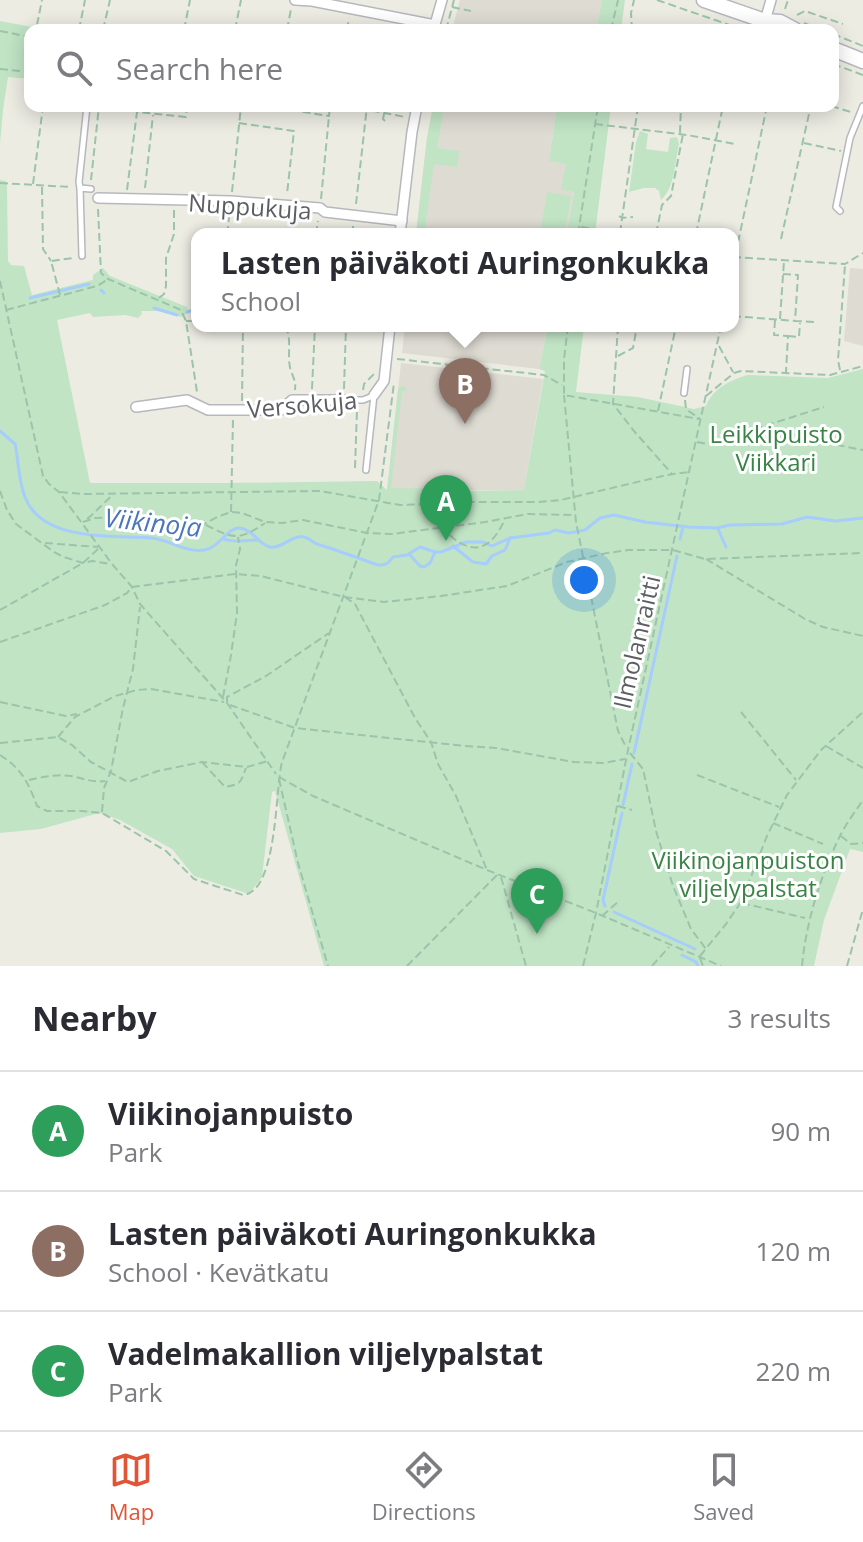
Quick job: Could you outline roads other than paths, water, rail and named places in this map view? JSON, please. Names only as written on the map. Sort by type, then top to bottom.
[{"type":"street","points":[[294,0],[312,1],[416,24]]},
{"type":"street","points":[[435,24],[442,0]]},
{"type":"street","points":[[704,0],[760,24]]},
{"type":"street","points":[[767,24],[771,0]]},
{"type":"street","points":[[839,51],[863,61]]},
{"type":"street","points":[[401,228],[416,112]]},
{"type":"street","name":"Nuppukuja","points":[[98,198],[231,201],[320,208],[325,212],[402,221]]},
{"type":"street","points":[[374,395],[384,381],[389,332]]},
{"type":"street","name":"Versokuja","points":[[136,407],[187,400],[208,410],[281,410],[292,400],[350,400]]},
{"type":"lane","points":[[840,211],[836,207],[850,138],[863,106]]},
{"type":"lane","points":[[82,256],[79,182],[86,112]]},
{"type":"lane","points":[[80,188],[91,189]]},
{"type":"lane","points":[[684,393],[687,369]]},
{"type":"lane","points":[[366,470],[374,395]]},
{"type":"lane","name":"Versokuja","points":[[350,400],[363,400],[374,395]]},
{"type":"waterway","points":[[30,298],[89,284]]},
{"type":"waterway","points":[[101,290],[104,293]]},
{"type":"waterway","points":[[154,308],[177,315]]},
{"type":"waterway","points":[[187,312],[191,311]]},
{"type":"waterway","name":"Viikinoja","points":[[0,431],[15,444],[25,497],[34,512],[46,522],[79,533],[157,539],[197,550],[209,548],[239,528],[270,547],[304,537],[381,565],[420,547],[441,552],[466,542],[483,542],[492,546],[510,538],[555,530],[569,533],[585,530],[600,518],[614,515],[645,522],[717,528],[782,524],[807,517],[836,521],[863,518]]},
{"type":"waterway","points":[[680,539],[683,527]]},
{"type":"waterway","points":[[718,529],[726,547]]},
{"type":"waterway","points":[[453,546],[473,562],[486,564],[492,556],[505,550],[510,538]]},
{"type":"waterway","points":[[224,539],[259,540]]},
{"type":"waterway","points":[[409,554],[424,567],[430,563],[435,552]]},
{"type":"waterway","points":[[634,753],[677,556]]},
{"type":"waterway","points":[[623,805],[632,764]]},
{"type":"waterway","points":[[605,906],[603,900],[622,813]]},
{"type":"waterway","points":[[614,912],[695,949]]},
{"type":"waterway","points":[[682,955],[698,966]]},
{"type":"place","name":"Lasten päiväkoti Auringonkukka","points":[[465,424]]},
{"type":"place","name":"Viikinojanpuisto","points":[[446,541]]},
{"type":"place","name":"Vadelmakallion viljelypalstat","points":[[537,934]]},
{"type":"park label","name":"Leikkipuisto Viikkari","points":[[776,447]]},
{"type":"park label","name":"Viikinojanpuiston viljelypalstat","points":[[748,873]]}]
